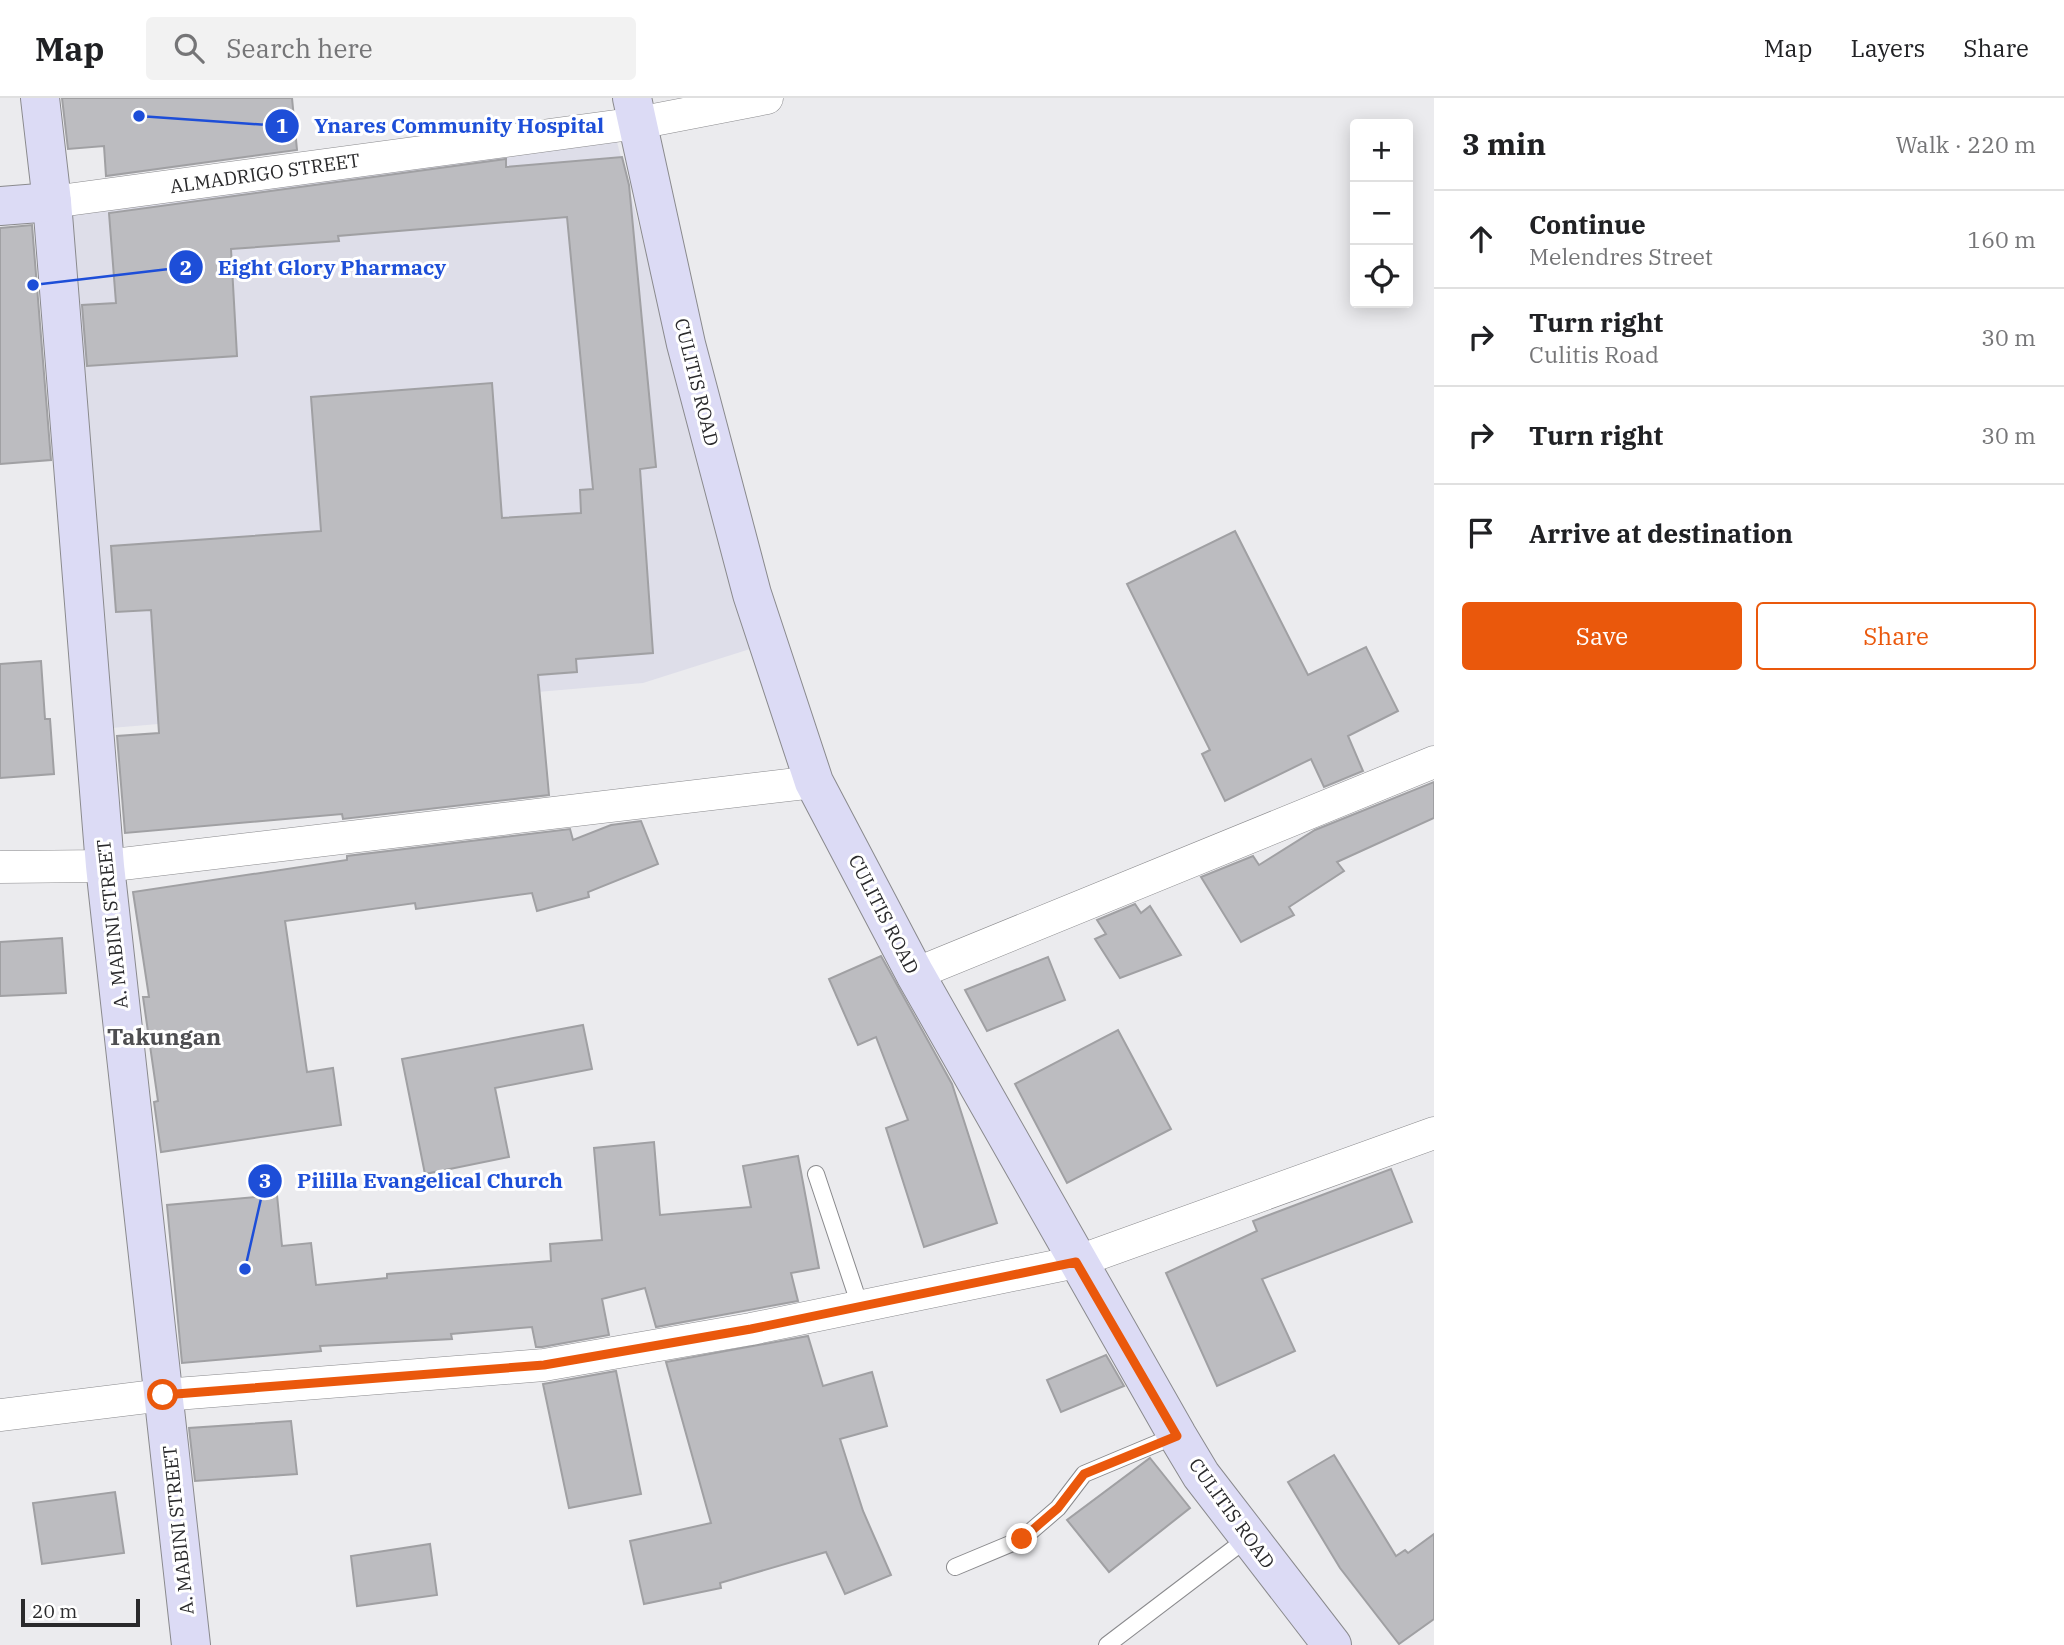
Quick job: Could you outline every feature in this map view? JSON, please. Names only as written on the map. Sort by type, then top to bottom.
[{"type":"street","name":"A. MABINI STREET","points":[[40,98],[52,202],[105,866],[191,1645]]},
{"type":"street","name":"ALMADRIGO STREET","points":[[52,202],[635,110],[767,98]]},
{"type":"street","name":"CULITIS ROAD","points":[[635,110],[686,344],[752,594],[814,782],[915,974],[1177,1436],[1201,1475],[1332,1645]]},
{"type":"street","points":[[0,206],[52,202]]},
{"type":"street","points":[[915,974],[1434,762]]},
{"type":"street","points":[[0,867],[105,866],[814,782]]},
{"type":"street","points":[[0,1415],[163,1395],[544,1365],[751,1329],[1076,1262],[1434,1133]]},
{"type":"lane","points":[[816,1174],[860,1306]]},
{"type":"lane","points":[[955,1567],[1022,1539],[1058,1508],[1084,1474],[1177,1436]]},
{"type":"lane","points":[[1107,1645],[1249,1537]]},
{"type":"shaded area","points":[[617,142],[750,649],[643,683],[111,728],[69,199]]},
{"type":"building","points":[[62,98],[292,98],[297,150],[106,176],[104,146],[68,149]]},
{"type":"building","points":[[622,157],[629,185],[656,467],[640,469],[653,653],[576,659],[577,672],[538,675],[549,795],[343,819],[342,814],[125,833],[117,736],[159,733],[151,610],[116,612],[111,546],[321,531],[311,397],[492,383],[502,518],[581,513],[580,490],[593,489],[567,217],[338,236],[339,241],[231,249],[237,356],[87,366],[82,305],[116,303],[109,213],[506,159],[506,167]]},
{"type":"building","points":[[32,225],[51,460],[0,464],[0,228]]},
{"type":"building","points":[[1235,531],[1308,675],[1366,647],[1398,711],[1348,736],[1363,771],[1324,787],[1311,759],[1225,801],[1202,754],[1210,750],[1127,584]]},
{"type":"building","points":[[41,661],[45,719],[50,719],[54,774],[0,778],[0,664]]},
{"type":"building","points":[[1434,782],[1434,818],[1337,862],[1344,871],[1289,907],[1294,915],[1241,942],[1201,877],[1253,856],[1259,865],[1315,830]]},
{"type":"building","points":[[641,821],[658,864],[588,892],[589,897],[537,911],[532,893],[416,909],[415,903],[285,921],[307,1072],[333,1068],[341,1125],[161,1152],[154,1102],[158,1101],[143,997],[149,997],[133,892],[347,860],[347,856],[570,829],[573,840],[611,825]]},
{"type":"building","points":[[1135,904],[1141,913],[1150,906],[1181,955],[1120,978],[1095,939],[1106,934],[1097,920]]},
{"type":"building","points":[[62,938],[66,993],[0,996],[0,942]]},
{"type":"building","points":[[881,956],[952,1084],[997,1223],[924,1247],[886,1128],[908,1120],[876,1037],[858,1045],[829,979]]},
{"type":"building","points":[[1048,957],[1065,1000],[987,1031],[965,990]]},
{"type":"building","points":[[583,1025],[592,1069],[495,1088],[509,1157],[425,1174],[402,1059]]},
{"type":"building","points":[[1118,1030],[1171,1129],[1067,1183],[1015,1084]]},
{"type":"building","points":[[654,1142],[660,1215],[751,1207],[743,1166],[798,1156],[819,1268],[791,1273],[798,1301],[656,1327],[645,1288],[602,1299],[609,1335],[542,1347],[536,1347],[532,1327],[451,1334],[452,1339],[320,1346],[321,1351],[182,1363],[167,1205],[277,1195],[282,1246],[311,1243],[316,1285],[387,1278],[387,1274],[551,1261],[550,1244],[602,1240],[594,1148]]},
{"type":"building","points":[[1391,1169],[1412,1222],[1262,1279],[1295,1351],[1217,1386],[1166,1273],[1257,1231],[1253,1221]]},
{"type":"building","points":[[808,1336],[823,1386],[872,1372],[887,1426],[840,1439],[863,1511],[891,1575],[845,1594],[826,1552],[720,1583],[721,1588],[644,1604],[630,1541],[711,1523],[666,1362]]},
{"type":"building","points":[[1106,1355],[1124,1386],[1061,1412],[1047,1380]]},
{"type":"building","points":[[616,1371],[641,1494],[569,1508],[543,1384]]},
{"type":"building","points":[[291,1421],[297,1474],[195,1481],[189,1428]]},
{"type":"building","points":[[1334,1455],[1396,1556],[1405,1550],[1408,1553],[1434,1534],[1434,1619],[1399,1644],[1340,1568],[1288,1482]]},
{"type":"building","points":[[1150,1458],[1190,1508],[1109,1572],[1067,1520]]},
{"type":"building","points":[[115,1492],[124,1553],[42,1564],[33,1503]]},
{"type":"building","points":[[430,1544],[437,1595],[357,1606],[351,1556]]},
{"type":"place","name":"Ynares Community Hospital","points":[[139,116]]},
{"type":"place","name":"Eight Glory Pharmacy","points":[[33,285]]},
{"type":"place","name":"Pililla Evangelical Church","points":[[245,1269]]},
{"type":"district","name":"Takungan","points":[[164,1037]]},
{"type":"route","points":[[163,1395],[544,1365],[751,1329],[1076,1262],[1177,1436],[1128,1453],[1084,1474],[1058,1508],[1022,1539]]}]
